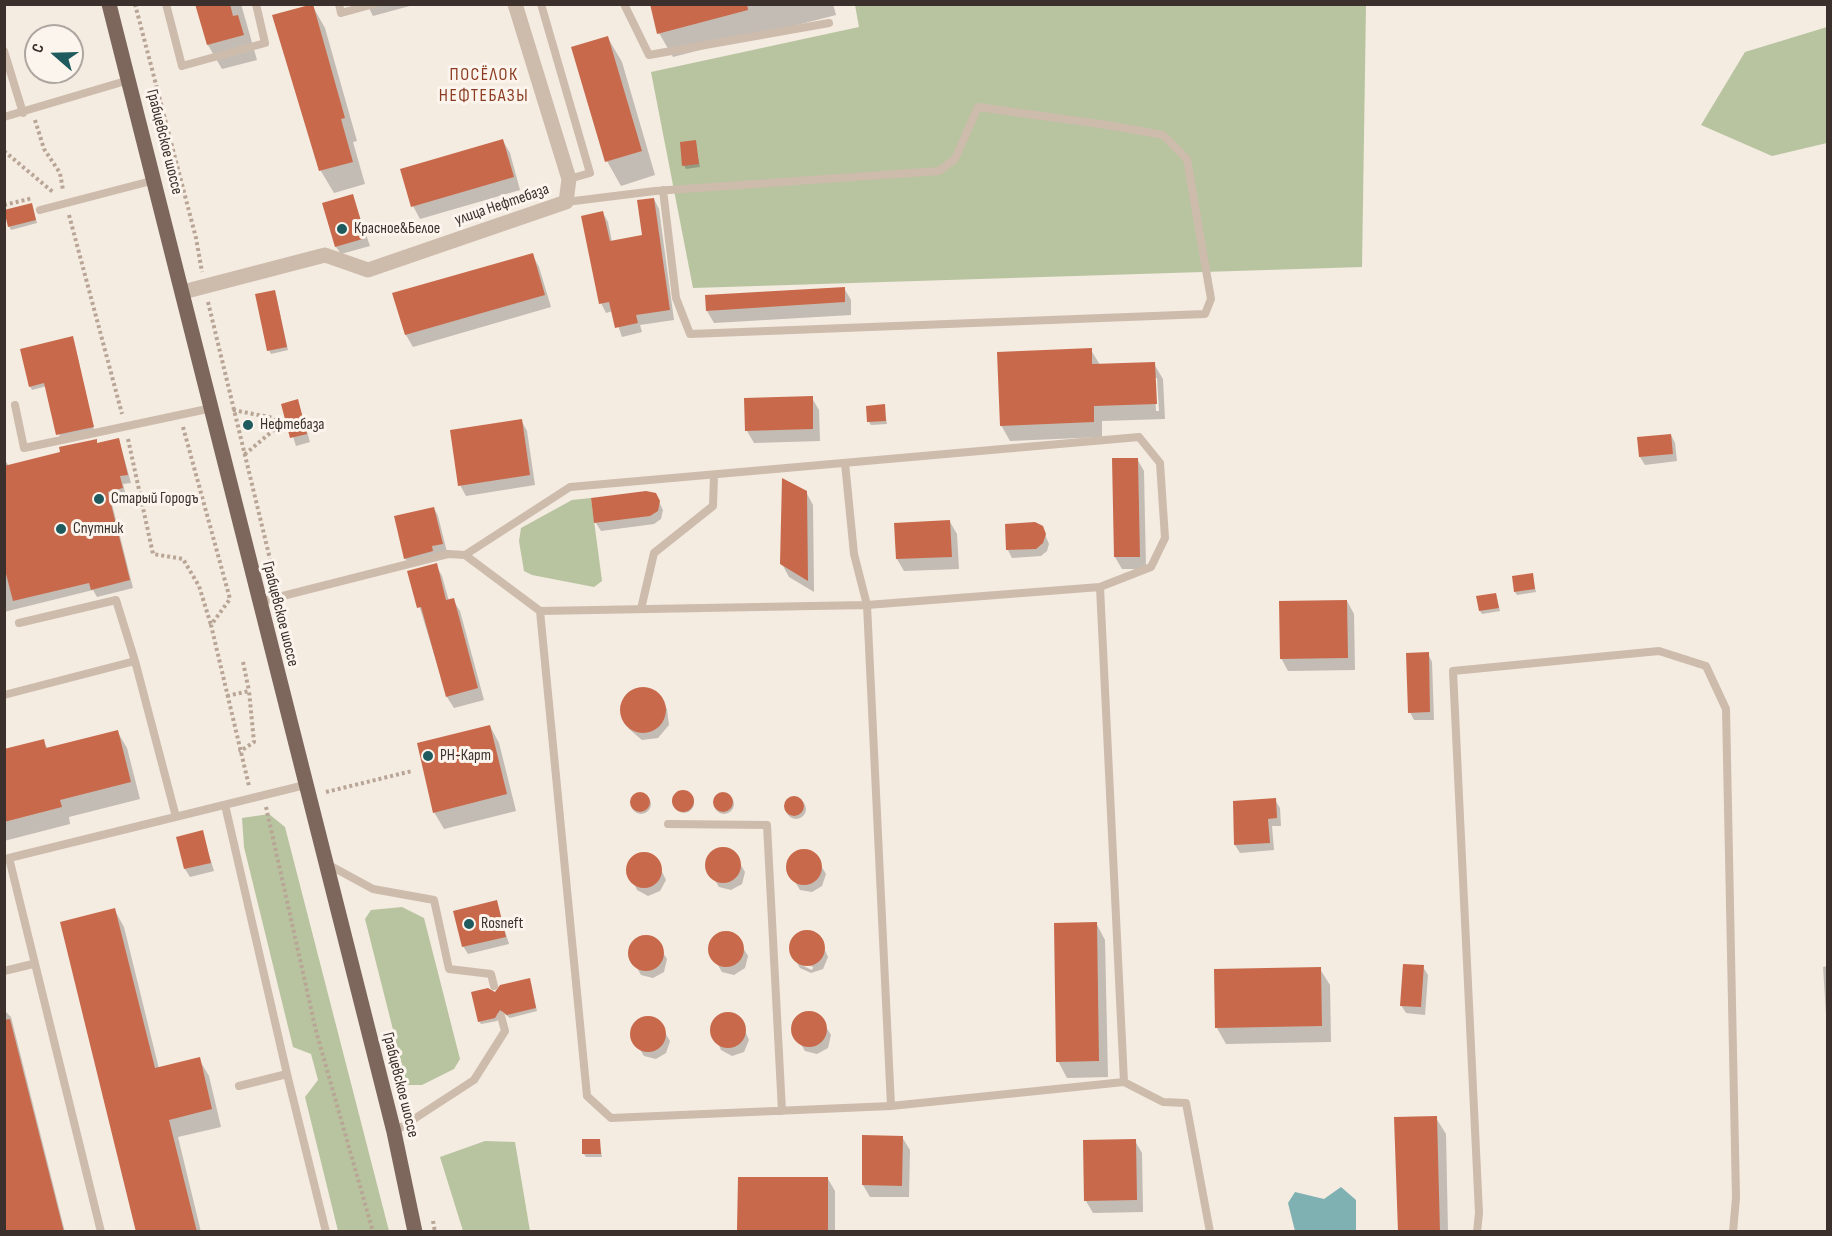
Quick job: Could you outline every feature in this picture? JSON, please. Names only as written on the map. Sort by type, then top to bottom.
[{"type":"main road","name":"Грабцевское шоссе","points":[[109,4],[394,1132],[416,1232]]},
{"type":"street","name":"улица Нефтебаза","points":[[183,292],[325,255],[368,270],[566,202],[569,179],[515,4]]},
{"type":"lane","points":[[166,4],[182,66],[265,43],[256,4]]},
{"type":"lane","points":[[339,4],[341,12],[374,4]]},
{"type":"lane","points":[[541,4],[590,173],[569,179]]},
{"type":"lane","points":[[624,4],[649,56],[829,23]]},
{"type":"lane","points":[[4,51],[23,113]]},
{"type":"lane","points":[[4,117],[129,80]]},
{"type":"lane","points":[[566,202],[663,190],[939,171],[954,159],[978,107],[1163,135],[1187,159],[1212,299],[1205,314],[690,334],[676,298],[663,190]]},
{"type":"lane","points":[[40,210],[155,180]]},
{"type":"lane","points":[[15,405],[24,448],[212,408]]},
{"type":"lane","points":[[259,602],[448,554],[465,555],[540,611],[867,605],[1100,587],[1151,567],[1165,538],[1160,463],[1139,437],[570,487],[465,555]]},
{"type":"lane","points":[[845,464],[854,554],[867,605],[891,1106]]},
{"type":"lane","points":[[641,609],[654,553],[713,506],[714,475]]},
{"type":"lane","points":[[1100,587],[1124,1082]]},
{"type":"lane","points":[[19,623],[116,600],[176,817]]},
{"type":"lane","points":[[540,611],[587,1096],[610,1118],[891,1106],[1124,1082],[1163,1102],[1186,1103],[1210,1232]]},
{"type":"lane","points":[[1477,1232],[1479,1213],[1453,671],[1659,651],[1706,666],[1726,709],[1736,1186],[1733,1232]]},
{"type":"lane","points":[[4,695],[135,662]]},
{"type":"lane","points":[[101,1232],[7,859],[305,785]]},
{"type":"lane","points":[[225,805],[326,1232]]},
{"type":"lane","points":[[668,824],[767,825],[782,1111]]},
{"type":"lane","points":[[325,863],[373,889],[434,900],[449,969],[491,975],[494,986]]},
{"type":"lane","points":[[4,971],[33,964]]},
{"type":"lane","points":[[394,1132],[474,1080],[505,1031],[501,1016]]},
{"type":"lane","points":[[239,1086],[287,1074]]},
{"type":"path","points":[[135,4],[196,238],[204,286],[261,520]]},
{"type":"path","points":[[23,113],[35,120],[44,149],[60,173],[125,427],[153,554],[183,558],[199,586],[211,625],[239,752],[252,798],[266,808],[316,1031],[373,1232]]},
{"type":"path","points":[[4,151],[66,203]]},
{"type":"path","points":[[4,205],[34,198],[40,210]]},
{"type":"path","points":[[233,410],[274,418],[276,428],[244,455]]},
{"type":"path","points":[[180,415],[231,599],[211,625]]},
{"type":"path","points":[[239,752],[254,742],[249,691],[243,663]]},
{"type":"path","points":[[227,696],[249,691]]},
{"type":"path","points":[[328,802],[325,792],[412,771]]},
{"type":"green space","points":[[855,5],[1366,5],[1362,267],[693,288],[651,72],[859,27]]},
{"type":"green space","points":[[1827,27],[1827,143],[1772,156],[1701,125],[1745,52]]},
{"type":"green space","points":[[591,498],[602,581],[594,587],[532,575],[524,571],[519,541],[521,528],[572,500]]},
{"type":"green space","points":[[269,814],[285,827],[389,1231],[338,1231],[305,1097],[318,1080],[311,1054],[293,1047],[244,847],[242,818]]},
{"type":"green space","points":[[402,907],[424,918],[460,1059],[454,1069],[422,1085],[407,1085],[365,919],[371,910]]},
{"type":"green space","points":[[485,1141],[515,1142],[530,1231],[463,1231],[440,1157]]},
{"type":"water","points":[[1341,1187],[1356,1200],[1356,1231],[1295,1231],[1288,1203],[1295,1192],[1324,1199]]},
{"type":"building","points":[[195,4],[230,4],[233,16],[238,15],[244,35],[207,45]]},
{"type":"building","points":[[313,4],[345,118],[341,119],[353,162],[319,171],[272,15]]},
{"type":"building","points":[[650,4],[747,4],[748,10],[657,34]]},
{"type":"building","points":[[608,36],[642,151],[605,162],[571,47]]},
{"type":"building","points":[[503,139],[514,177],[411,207],[400,169]]},
{"type":"building","points":[[696,140],[699,164],[682,166],[680,142]]},
{"type":"building","points":[[353,194],[366,238],[335,247],[322,203]]},
{"type":"building","points":[[654,198],[670,310],[636,315],[638,323],[615,328],[609,302],[599,304],[581,216],[603,211],[610,241],[642,235],[637,200]]},
{"type":"building","points":[[32,203],[36,220],[8,227],[4,210]]},
{"type":"building","points":[[533,253],[545,295],[405,335],[392,293]]},
{"type":"building","points":[[845,287],[845,302],[706,311],[705,295]]},
{"type":"building","points":[[275,290],[287,347],[267,351],[255,294]]},
{"type":"building","points":[[73,336],[94,427],[56,435],[44,383],[29,387],[20,349]]},
{"type":"building","points":[[1092,348],[1092,364],[1155,362],[1157,404],[1094,406],[1094,422],[1000,426],[997,352]]},
{"type":"building","points":[[813,396],[813,429],[745,431],[744,398]]},
{"type":"building","points":[[298,399],[307,434],[290,438],[281,404]]},
{"type":"building","points":[[885,404],[886,421],[867,422],[866,406]]},
{"type":"building","points":[[522,419],[530,475],[458,486],[450,430]]},
{"type":"building","points":[[1671,434],[1673,454],[1639,457],[1637,437]]},
{"type":"building","name":"Спутник","points":[[119,438],[128,475],[120,476],[123,488],[108,492],[130,580],[91,590],[89,583],[13,601],[4,566],[4,466],[60,452],[59,447],[97,439],[97,443]]},
{"type":"building","points":[[1112,458],[1138,458],[1140,557],[1114,557]]},
{"type":"building","points":[[782,478],[807,491],[808,581],[780,564]]},
{"type":"building","points":[[646,491],[656,493],[660,501],[658,511],[650,516],[594,523],[591,498]]},
{"type":"building","points":[[434,507],[443,544],[432,546],[433,551],[404,559],[394,516]]},
{"type":"building","points":[[950,520],[952,557],[896,559],[894,523]]},
{"type":"building","points":[[1035,522],[1043,526],[1046,534],[1043,543],[1036,549],[1006,550],[1005,524]]},
{"type":"building","points":[[437,563],[446,600],[454,598],[478,688],[446,697],[421,607],[417,608],[407,571]]},
{"type":"building","points":[[1533,573],[1535,589],[1514,592],[1512,576]]},
{"type":"building","points":[[1496,593],[1499,608],[1479,611],[1476,596]]},
{"type":"building","points":[[1347,600],[1348,658],[1280,659],[1279,601]]},
{"type":"building","points":[[1429,652],[1430,712],[1408,713],[1406,653]]},
{"type":"building","points":[[643,687],[659,694],[666,710],[659,726],[643,733],[627,726],[620,710],[627,694]]},
{"type":"building","points":[[490,725],[507,794],[433,813],[417,743]]},
{"type":"building","points":[[118,730],[131,782],[60,800],[62,807],[4,822],[4,749],[44,739],[46,748]]},
{"type":"building","points":[[683,790],[693,797],[694,801],[687,811],[683,812],[673,805],[672,801],[679,791]]},
{"type":"building","points":[[636,792],[644,792],[650,798],[650,806],[644,812],[636,812],[630,806],[630,798]]},
{"type":"building","points":[[719,792],[727,792],[733,798],[733,806],[727,812],[719,812],[713,806],[713,798]]},
{"type":"building","points":[[790,796],[798,796],[804,802],[804,810],[798,816],[790,816],[784,810],[784,802]]},
{"type":"building","points":[[1276,798],[1277,818],[1268,819],[1270,843],[1234,845],[1233,801]]},
{"type":"building","points":[[203,830],[211,863],[184,869],[176,837]]},
{"type":"building","points":[[723,847],[736,852],[741,865],[736,878],[723,883],[710,878],[705,865],[710,852]]},
{"type":"building","points":[[804,849],[817,854],[822,867],[817,880],[804,885],[791,880],[786,867],[791,854]]},
{"type":"building","points":[[644,852],[657,857],[662,870],[657,883],[644,888],[631,883],[626,870],[631,857]]},
{"type":"building","points":[[497,900],[506,937],[462,947],[453,911]]},
{"type":"building","points":[[115,908],[155,1068],[200,1057],[212,1109],[169,1120],[197,1232],[136,1232],[60,922]]},
{"type":"building","points":[[1097,922],[1099,1061],[1056,1062],[1054,923]]},
{"type":"building","points":[[807,930],[820,935],[825,948],[820,961],[807,966],[794,961],[789,948],[794,935]]},
{"type":"building","points":[[726,931],[739,936],[744,949],[739,962],[726,967],[713,962],[708,949],[713,936]]},
{"type":"building","points":[[646,935],[659,940],[664,953],[659,966],[646,971],[633,966],[628,953],[633,940]]},
{"type":"building","points":[[1403,964],[1424,965],[1421,1007],[1400,1006]]},
{"type":"building","points":[[1321,967],[1322,1026],[1215,1028],[1214,969]]},
{"type":"building","points":[[530,978],[536,1008],[507,1015],[500,1010],[495,1018],[478,1022],[471,992],[488,988],[495,992],[500,985]]},
{"type":"building","points":[[809,1011],[822,1016],[827,1029],[822,1042],[809,1047],[796,1042],[791,1029],[796,1016]]},
{"type":"building","points":[[728,1012],[741,1017],[746,1030],[741,1043],[728,1048],[715,1043],[710,1030],[715,1017]]},
{"type":"building","points":[[648,1016],[661,1021],[666,1034],[661,1047],[648,1052],[635,1047],[630,1034],[635,1021]]},
{"type":"building","points":[[10,1019],[64,1232],[4,1232],[4,1020]]},
{"type":"building","points":[[1437,1116],[1440,1232],[1398,1232],[1394,1117]]},
{"type":"building","points":[[862,1135],[903,1136],[902,1186],[862,1185]]},
{"type":"building","points":[[582,1139],[600,1139],[601,1154],[582,1154]]},
{"type":"building","points":[[1136,1139],[1137,1200],[1084,1201],[1083,1140]]},
{"type":"building","points":[[738,1177],[828,1177],[828,1230],[737,1230]]},
{"type":"place","name":"Красное&Белое","points":[[342,229]]},
{"type":"place","name":"Нефтебаза","points":[[248,425]]},
{"type":"place","name":"Старый Городъ","points":[[99,499]]},
{"type":"place","name":"Спутник","points":[[61,529]]},
{"type":"place","name":"РН-Карт","points":[[428,756]]},
{"type":"place","name":"Rosneft","points":[[469,924]]},
{"type":"district","name":"ПОСЁЛОК НЕФТЕБАЗЫ","points":[[484,85]]}]
